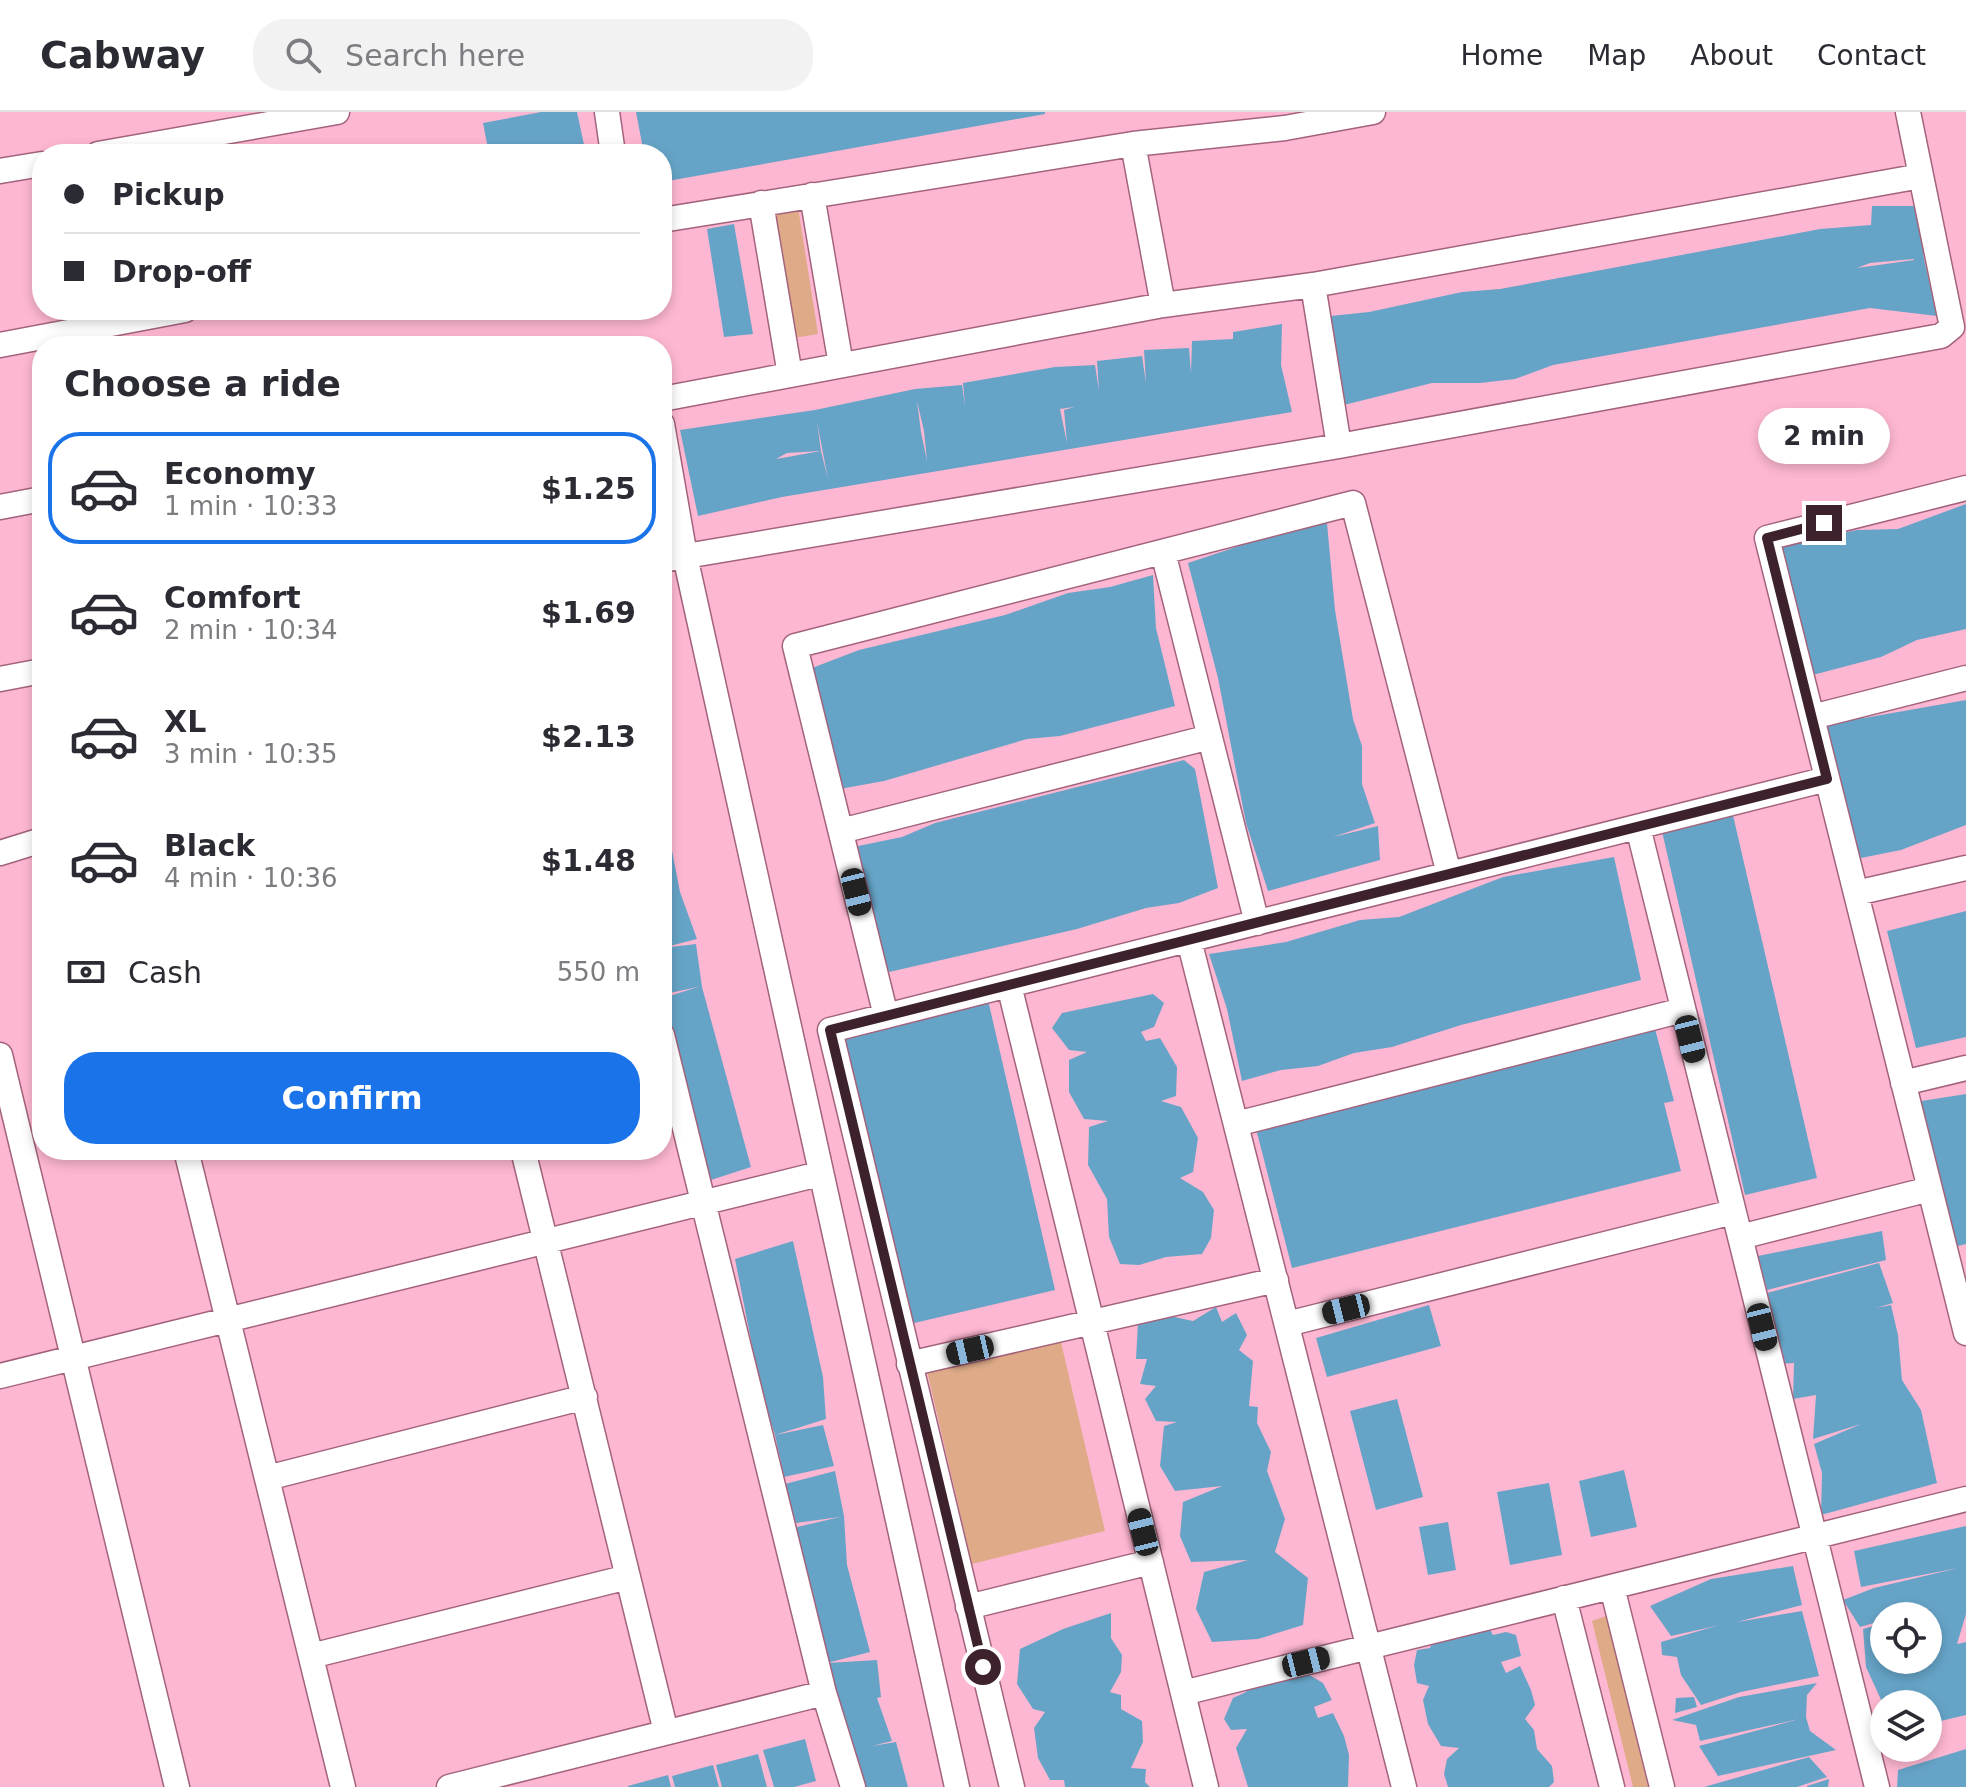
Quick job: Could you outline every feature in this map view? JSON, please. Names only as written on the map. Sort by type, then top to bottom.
[{"type":"street","points":[[155,144],[337,112]]},
{"type":"street","points":[[607,112],[612,144]]},
{"type":"street","points":[[672,218],[1283,120],[1373,112]]},
{"type":"street","points":[[957,1787],[819,1174],[673,558],[1339,446],[1941,336],[1959,326],[1908,112]]},
{"type":"street","points":[[1133,144],[1163,305]]},
{"type":"street","points":[[0,171],[32,166]]},
{"type":"street","points":[[672,397],[1163,305],[1313,285],[1921,176]]},
{"type":"street","points":[[812,195],[841,365]]},
{"type":"street","points":[[761,203],[790,375]]},
{"type":"street","points":[[1313,285],[1339,446]]},
{"type":"street","points":[[101,336],[124,334],[160,320]]},
{"type":"street","points":[[0,345],[32,342]]},
{"type":"street","points":[[1966,488],[1767,538],[1930,1189],[1958,1268],[1966,1333]]},
{"type":"street","points":[[0,507],[32,501]]},
{"type":"street","points":[[886,1016],[795,646],[1353,503],[1449,874]]},
{"type":"street","points":[[1163,552],[1257,923]]},
{"type":"street","points":[[0,679],[32,673]]},
{"type":"street","points":[[1812,717],[1966,678]]},
{"type":"street","points":[[841,831],[1210,737]]},
{"type":"street","points":[[1012,1787],[830,1030],[1827,779]]},
{"type":"street","points":[[1638,827],[1877,1787]]},
{"type":"street","points":[[0,853],[32,843]]},
{"type":"street","points":[[1856,893],[1966,868]]},
{"type":"street","points":[[1189,940],[1404,1787]]},
{"type":"street","points":[[1009,985],[1206,1787]]},
{"type":"street","points":[[1236,1124],[1683,1010]]},
{"type":"street","points":[[0,1055],[177,1787]]},
{"type":"street","points":[[1903,1083],[1966,1068]]},
{"type":"street","points":[[672,1076],[824,1693],[853,1787]]},
{"type":"street","points":[[188,1160],[343,1787]]},
{"type":"street","points":[[525,1160],[666,1732]]},
{"type":"street","points":[[0,1376],[819,1174]]},
{"type":"street","points":[[1740,1237],[1930,1189]]},
{"type":"street","points":[[1287,1324],[1733,1212]]},
{"type":"street","points":[[909,1364],[1276,1280]]},
{"type":"street","points":[[267,1478],[585,1397]]},
{"type":"street","points":[[1183,1693],[1966,1499]]},
{"type":"street","points":[[968,1607],[1151,1562]]},
{"type":"street","points":[[311,1656],[628,1577]]},
{"type":"street","points":[[1612,1587],[1662,1787]]},
{"type":"street","points":[[1564,1598],[1612,1787]]},
{"type":"street","points":[[449,1787],[824,1693]]},
{"type":"shaded area","points":[[798,207],[818,334],[794,338],[772,213]]},
{"type":"shaded area","points":[[1060,1338],[1105,1531],[972,1564],[927,1371]]},
{"type":"shaded area","points":[[1606,1616],[1648,1787],[1633,1787],[1592,1621]]},
{"type":"building","points":[[541,112],[577,112],[584,144],[487,144],[483,123]]},
{"type":"building","points":[[636,112],[1045,112],[672,180],[672,144],[642,144]]},
{"type":"building","points":[[1872,206],[1919,206],[1924,259],[1937,316],[1870,308],[1553,365],[1515,379],[1432,383],[1336,407],[1321,317],[1369,312],[1462,292],[1500,289],[1820,229],[1871,225]],"holes":[[[1914,260],[1857,268],[1870,263]]]},
{"type":"building","points":[[734,224],[753,334],[724,337],[707,229]]},
{"type":"building","points":[[1282,324],[1281,365],[1292,412],[782,497],[698,516],[680,430],[815,410],[915,389],[962,385],[965,406],[963,383],[1055,367],[1095,365],[1099,391],[1097,361],[1142,356],[1146,383],[1144,350],[1189,348],[1191,373],[1192,341],[1233,339],[1233,332]],"holes":[[[917,401],[927,461],[921,432]],[[1074,407],[1064,410],[1067,443],[1060,409]],[[817,422],[828,479],[821,451]],[[821,451],[776,459],[787,453]]]},
{"type":"building","points":[[1966,504],[1966,629],[1917,640],[1881,657],[1809,676],[1778,547],[1857,530],[1898,529]]},
{"type":"building","points":[[1327,523],[1335,610],[1353,719],[1362,746],[1362,784],[1375,823],[1333,837],[1378,826],[1380,860],[1268,891],[1246,823],[1218,678],[1188,563],[1248,543]]},
{"type":"building","points":[[1153,575],[1156,628],[1175,706],[1060,736],[1027,739],[884,781],[840,789],[812,668],[859,650],[1005,615],[1068,593],[1110,587]]},
{"type":"building","points":[[1966,700],[1966,825],[1901,850],[1851,860],[1822,724],[1863,714],[1864,718]]},
{"type":"building","points":[[1184,760],[1195,769],[1218,888],[1179,903],[1146,908],[1077,929],[889,972],[866,902],[858,846],[902,837],[935,823]]},
{"type":"building","points":[[1732,811],[1817,1178],[1745,1195],[1661,827]]},
{"type":"building","points":[[672,851],[680,892],[697,939],[672,945]]},
{"type":"building","points":[[1614,857],[1641,980],[1461,1025],[1392,1047],[1354,1053],[1318,1066],[1281,1070],[1242,1081],[1227,1009],[1209,954],[1286,942],[1360,920],[1399,917],[1503,877]]},
{"type":"building","points":[[1966,911],[1966,1037],[1916,1048],[1887,931]]},
{"type":"building","points":[[696,944],[702,987],[751,1167],[711,1180],[672,1032],[672,995],[698,987],[672,993],[672,947]]},
{"type":"building","points":[[1153,994],[1164,1003],[1154,1027],[1141,1032],[1146,1041],[1160,1038],[1177,1067],[1176,1096],[1161,1101],[1181,1107],[1198,1138],[1193,1172],[1180,1178],[1203,1192],[1214,1210],[1211,1238],[1202,1254],[1166,1257],[1139,1265],[1120,1264],[1109,1237],[1107,1199],[1088,1165],[1089,1127],[1108,1121],[1084,1119],[1069,1092],[1069,1060],[1087,1052],[1069,1050],[1052,1028],[1062,1013]]},
{"type":"building","points":[[988,1000],[1055,1290],[910,1324],[840,1034]]},
{"type":"building","points":[[1653,1021],[1674,1101],[1664,1103],[1681,1171],[1292,1268],[1255,1125]]},
{"type":"building","points":[[1966,1094],[1966,1244],[1950,1248],[1915,1102]]},
{"type":"building","points":[[1882,1231],[1886,1260],[1767,1290],[1758,1256]]},
{"type":"building","points":[[793,1241],[823,1377],[826,1419],[775,1435],[761,1391],[735,1259]]},
{"type":"building","points":[[1879,1263],[1893,1303],[1876,1308],[1891,1305],[1898,1335],[1902,1380],[1921,1410],[1937,1483],[1821,1515],[1822,1473],[1814,1444],[1861,1424],[1813,1439],[1816,1395],[1793,1399],[1794,1363],[1779,1364],[1767,1293]]},
{"type":"building","points":[[1429,1305],[1441,1346],[1327,1377],[1316,1338]]},
{"type":"building","points":[[1216,1307],[1222,1322],[1236,1313],[1247,1335],[1239,1350],[1253,1361],[1249,1406],[1258,1407],[1257,1423],[1271,1452],[1267,1471],[1285,1519],[1275,1552],[1308,1578],[1303,1625],[1258,1639],[1212,1642],[1196,1609],[1204,1572],[1248,1560],[1191,1562],[1180,1536],[1183,1502],[1222,1486],[1175,1491],[1160,1466],[1164,1426],[1177,1422],[1156,1421],[1145,1399],[1156,1386],[1140,1384],[1147,1359],[1136,1359],[1138,1322],[1165,1315],[1193,1321]]},
{"type":"building","points":[[1397,1399],[1423,1497],[1376,1510],[1350,1411]]},
{"type":"building","points":[[823,1425],[834,1466],[784,1477],[775,1435]]},
{"type":"building","points":[[1624,1470],[1637,1527],[1591,1537],[1579,1481]]},
{"type":"building","points":[[835,1471],[844,1516],[847,1565],[870,1652],[827,1663],[793,1528],[840,1517],[796,1523],[785,1484]]},
{"type":"building","points":[[1549,1483],[1562,1555],[1510,1565],[1497,1492]]},
{"type":"building","points":[[1448,1522],[1456,1570],[1428,1575],[1419,1527]]},
{"type":"building","points":[[1966,1526],[1966,1614],[1957,1644],[1966,1642],[1966,1715],[1942,1721],[1942,1690],[1877,1690],[1866,1667],[1863,1629],[1870,1627],[1870,1674],[1942,1674],[1942,1602],[1870,1602],[1870,1624],[1860,1627],[1843,1600],[1874,1588],[1958,1568],[1861,1587],[1854,1551]]},
{"type":"building","points":[[1793,1566],[1802,1605],[1737,1622],[1802,1611],[1819,1676],[1741,1692],[1701,1705],[1681,1675],[1677,1657],[1662,1655],[1661,1642],[1716,1626],[1671,1636],[1650,1606],[1711,1579]]},
{"type":"building","points":[[1111,1613],[1111,1638],[1122,1655],[1121,1672],[1110,1692],[1121,1695],[1121,1709],[1142,1721],[1143,1742],[1131,1768],[1146,1769],[1145,1782],[1150,1787],[1065,1787],[1064,1780],[1050,1780],[1038,1758],[1034,1728],[1045,1712],[1033,1709],[1017,1684],[1020,1649],[1063,1629]]},
{"type":"building","points":[[1487,1625],[1493,1635],[1506,1632],[1516,1635],[1521,1656],[1501,1662],[1506,1673],[1520,1666],[1531,1690],[1535,1705],[1525,1719],[1534,1730],[1537,1749],[1552,1766],[1554,1782],[1549,1787],[1448,1787],[1444,1774],[1447,1759],[1459,1748],[1441,1746],[1428,1724],[1423,1700],[1429,1686],[1417,1683],[1414,1665],[1417,1650],[1430,1648],[1435,1636],[1445,1641],[1455,1632]]},
{"type":"building","points":[[877,1660],[881,1697],[877,1698],[892,1741],[872,1746],[896,1742],[908,1787],[861,1787],[827,1663]]},
{"type":"building","points":[[1306,1673],[1323,1683],[1332,1700],[1314,1707],[1318,1718],[1333,1713],[1344,1736],[1349,1755],[1348,1787],[1248,1787],[1236,1748],[1247,1729],[1231,1730],[1224,1719],[1233,1698],[1246,1692],[1253,1682]]},
{"type":"building","points":[[1817,1683],[1807,1695],[1806,1717],[1810,1731],[1836,1750],[1718,1776],[1699,1746],[1799,1719],[1700,1741],[1696,1725],[1672,1720],[1739,1697]]},
{"type":"building","points":[[1694,1697],[1697,1707],[1675,1713],[1676,1698]]},
{"type":"building","points":[[805,1739],[816,1781],[794,1787],[774,1787],[763,1750]]},
{"type":"building","points":[[1966,1749],[1966,1787],[1897,1787],[1898,1770],[1924,1762],[1942,1762],[1942,1756]]},
{"type":"building","points":[[758,1754],[767,1787],[722,1787],[716,1765]]},
{"type":"building","points":[[1809,1757],[1827,1777],[1797,1787],[1704,1787]]},
{"type":"building","points":[[713,1765],[719,1787],[675,1787],[672,1776]]},
{"type":"building","points":[[668,1775],[671,1787],[628,1787],[628,1786]]},
{"type":"building","points":[[1829,1779],[1828,1787],[1807,1787],[1807,1786]]},
{"type":"route","points":[[983,1667],[830,1030],[1827,779],[1767,538],[1824,523]]}]
